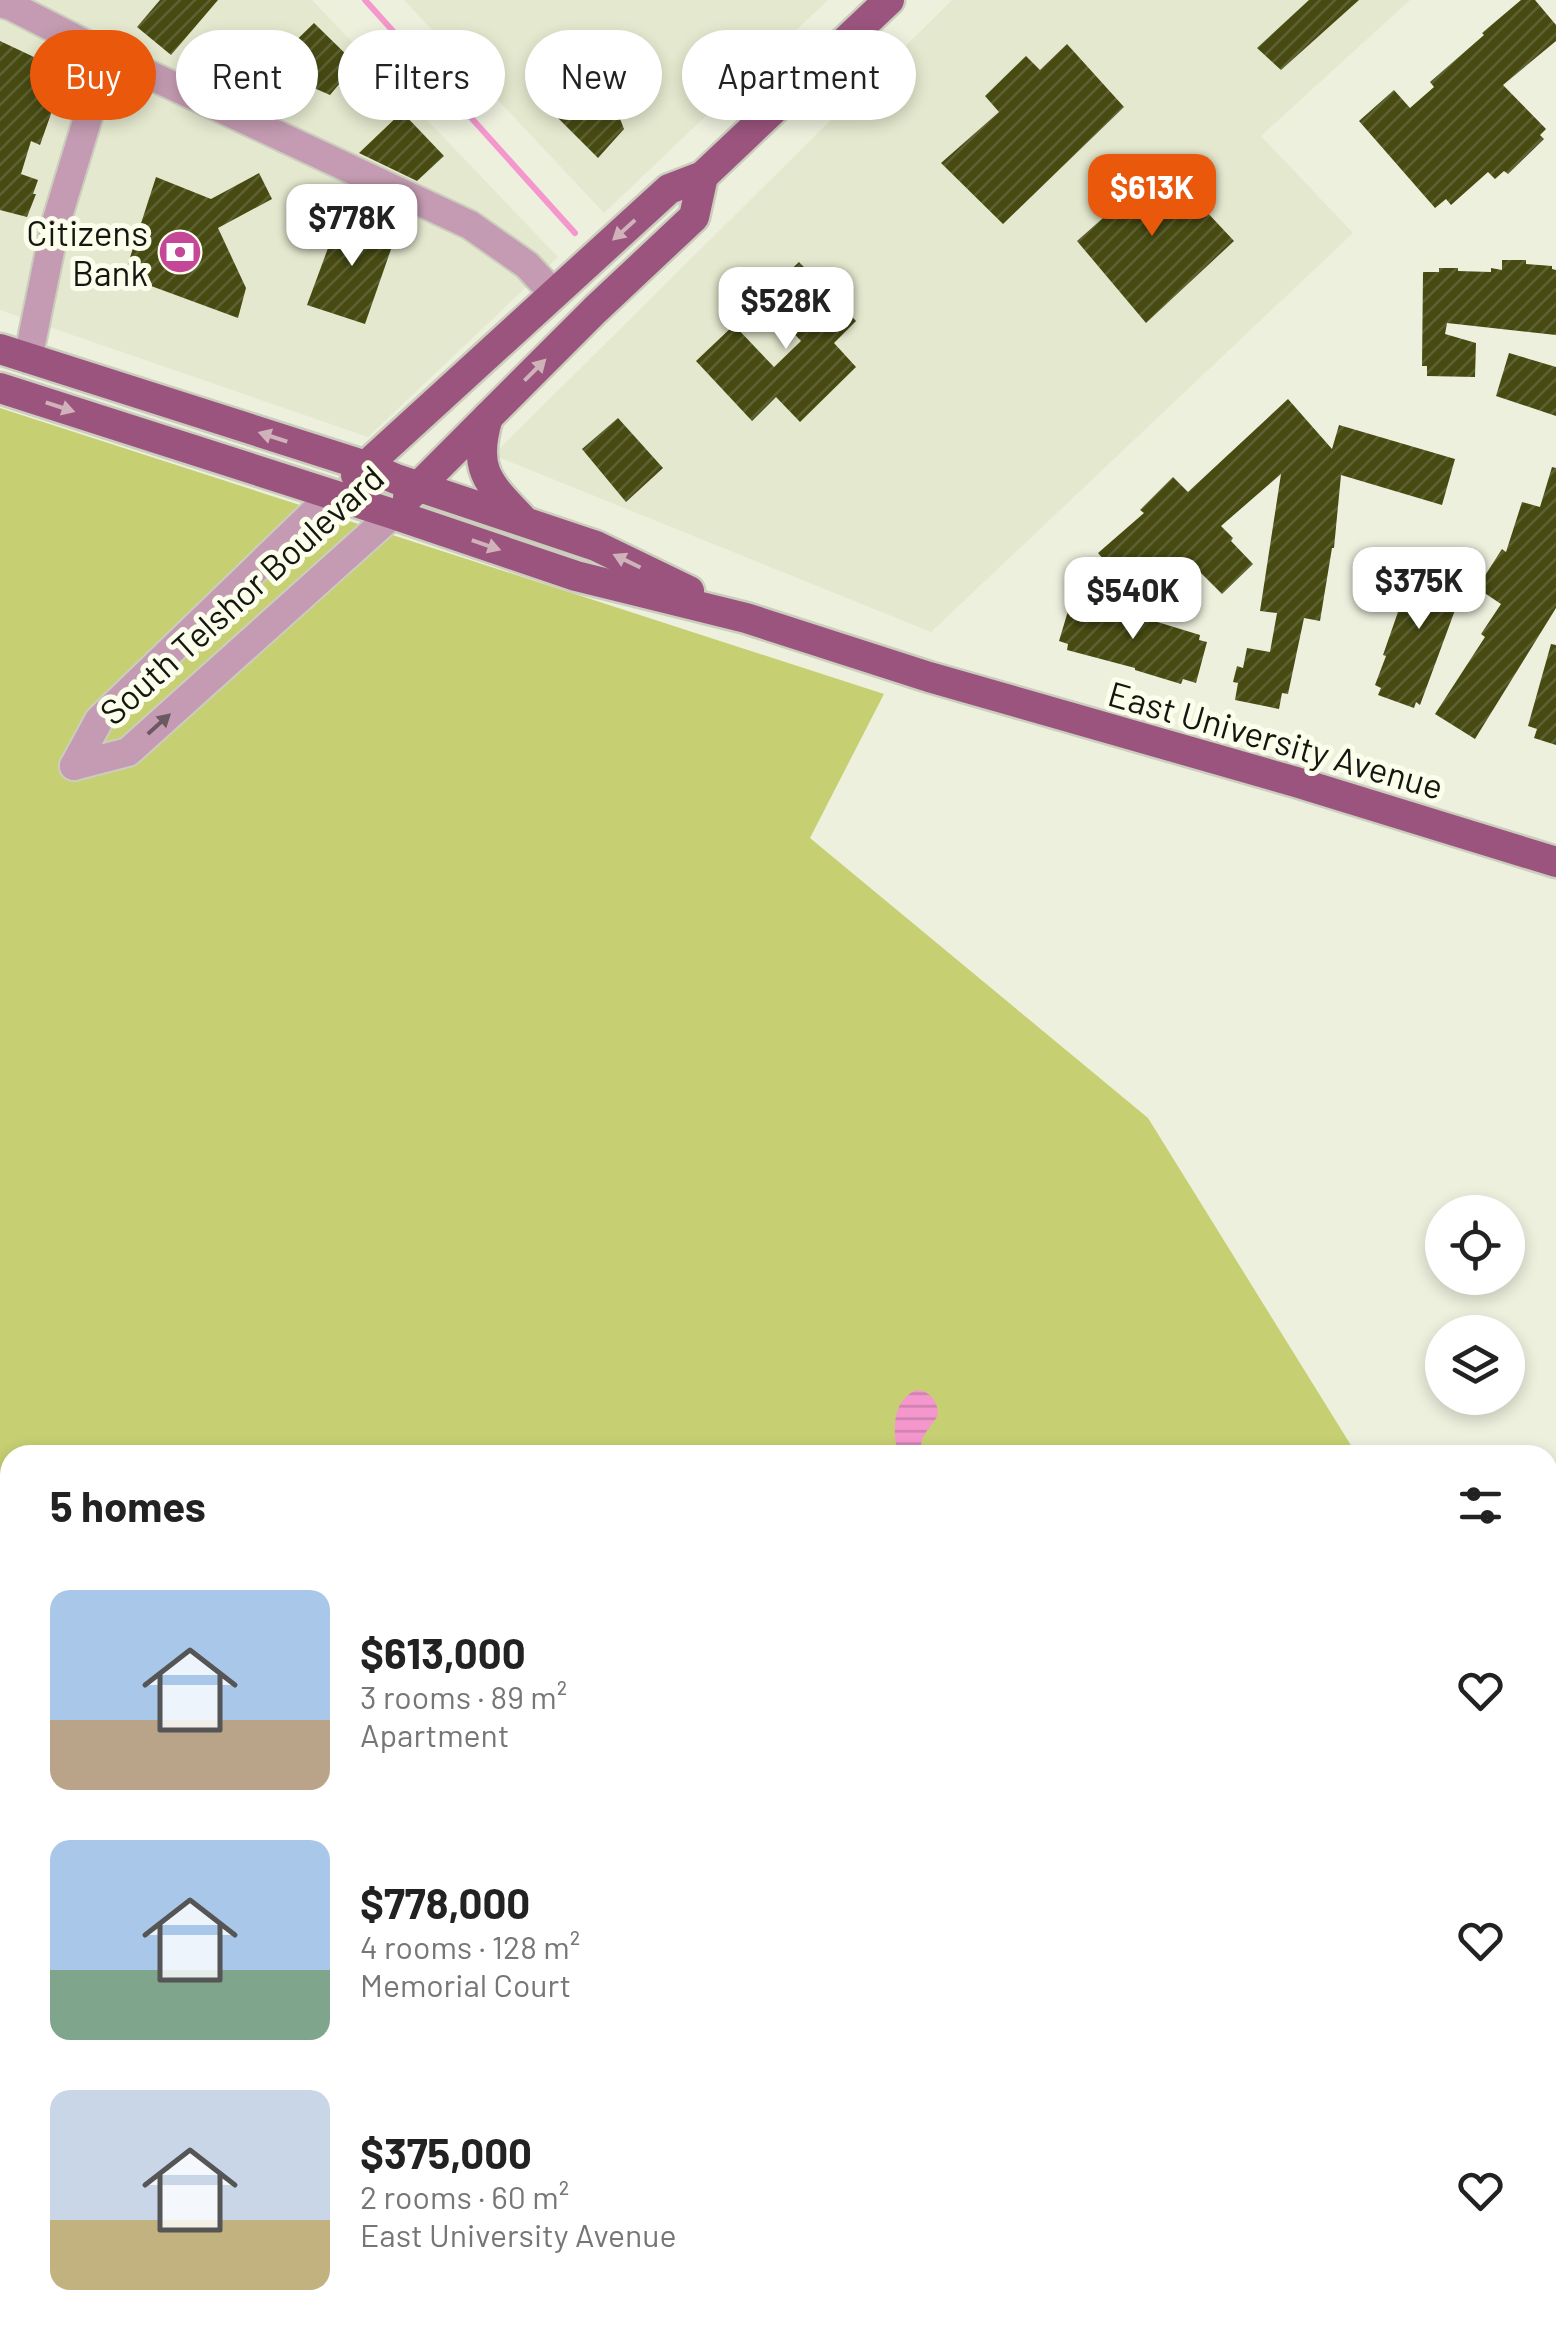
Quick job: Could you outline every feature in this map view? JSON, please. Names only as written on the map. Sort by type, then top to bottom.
[{"type":"main road","name":"South Telshor Boulevard","points":[[332,495],[669,189],[703,176],[889,0]]},
{"type":"main road","name":"South Telshor Boulevard","points":[[393,514],[694,217],[703,176]]},
{"type":"main road","name":"East University Avenue","points":[[14,354],[366,466],[596,546],[746,618]]},
{"type":"main road","name":"East University Avenue","points":[[0,388],[576,576],[746,618],[929,678],[1296,782],[1556,862]]},
{"type":"main road","points":[[488,417],[480,441],[483,470],[499,495],[526,522]]},
{"type":"street","points":[[0,3],[57,30]]},
{"type":"street","points":[[156,79],[470,226],[527,265],[553,293]]},
{"type":"street","points":[[14,354],[87,120]]},
{"type":"street","name":"South Telshor Boulevard","points":[[332,495],[99,720],[74,766],[128,752],[393,514]]},
{"type":"shaded area","points":[[0,0],[312,0],[341,30],[338,120],[427,120],[558,257],[368,437],[0,310]]},
{"type":"shaded area","points":[[404,0],[828,0],[796,30],[682,30],[682,120],[702,120],[604,213],[505,108],[505,30],[432,30]]},
{"type":"shaded area","points":[[952,0],[1410,0],[1261,136],[1353,233],[931,632],[493,455],[831,120],[916,120],[916,36]]},
{"type":"shaded area","points":[[916,1390],[925,1392],[936,1405],[938,1414],[922,1445],[897,1445],[898,1410]]},
{"type":"green space","points":[[0,408],[884,694],[810,838],[1148,1118],[1351,1445],[0,1445]]},
{"type":"building","points":[[160,0],[218,0],[192,30],[176,30],[176,49],[171,55],[156,43],[156,30],[137,27]]},
{"type":"building","points":[[1309,0],[1359,0],[1281,70],[1257,48]]},
{"type":"building","points":[[1521,0],[1535,0],[1556,25],[1556,41],[1503,85],[1546,129],[1540,135],[1544,139],[1508,174],[1504,171],[1495,179],[1488,172],[1451,205],[1446,199],[1435,208],[1359,121],[1394,90],[1410,108],[1434,87],[1430,82]]},
{"type":"building","points":[[314,23],[338,46],[338,85],[330,95],[318,90],[318,30],[307,30]]},
{"type":"building","points":[[0,41],[30,55],[30,120],[49,120],[40,145],[31,141],[21,174],[38,180],[27,217],[0,210]]},
{"type":"building","points":[[1067,44],[1124,107],[1003,224],[941,163],[999,112],[985,96],[1026,56],[1040,70]]},
{"type":"building","points":[[394,120],[410,120],[444,156],[417,181],[359,153]]},
{"type":"building","points":[[560,120],[621,120],[624,129],[598,158]]},
{"type":"building","points":[[1160,162],[1234,241],[1146,323],[1077,241],[1103,218],[1091,201],[1123,174],[1133,185]]},
{"type":"building","name":"Citizens Bank","points":[[259,173],[272,199],[218,228],[246,288],[238,318],[124,276],[156,177],[211,199]]},
{"type":"building","points":[[341,213],[397,232],[365,324],[307,305]]},
{"type":"building","points":[[1502,260],[1526,260],[1526,264],[1552,266],[1556,270],[1556,335],[1447,323],[1445,334],[1476,343],[1475,377],[1427,376],[1427,366],[1422,366],[1423,272],[1458,268],[1491,272],[1491,268],[1502,270]]},
{"type":"building","points":[[799,262],[856,321],[834,343],[856,367],[800,422],[776,397],[752,421],[696,361],[734,325],[774,367],[801,341],[761,298]]},
{"type":"building","points":[[1509,353],[1556,367],[1556,416],[1496,396]]},
{"type":"building","points":[[1288,399],[1332,449],[1339,425],[1455,459],[1442,505],[1341,475],[1334,548],[1320,621],[1304,618],[1288,694],[1282,693],[1279,709],[1235,700],[1238,683],[1233,682],[1237,666],[1243,668],[1247,648],[1270,652],[1277,613],[1260,611],[1281,474],[1221,526],[1253,564],[1222,594],[1186,558],[1138,599],[1098,553],[1144,513],[1140,510],[1173,477],[1188,492]]},
{"type":"building","points":[[618,418],[663,468],[626,502],[582,449]]},
{"type":"building","points":[[1552,467],[1556,468],[1556,608],[1475,739],[1435,714],[1485,637],[1481,634],[1501,604],[1477,588],[1502,549],[1506,552],[1522,502],[1540,507]]},
{"type":"building","points":[[1420,558],[1468,575],[1420,705],[1416,702],[1414,708],[1378,695],[1381,688],[1375,685],[1404,588],[1412,566],[1416,568]]},
{"type":"building","points":[[1082,599],[1200,635],[1199,640],[1207,642],[1196,683],[1183,679],[1181,684],[1067,650],[1068,644],[1059,641],[1071,601],[1081,604]]},
{"type":"building","points":[[1551,644],[1556,645],[1556,745],[1534,738],[1537,729],[1528,726]]},
{"type":"waterway","points":[[365,0],[575,233]]},
{"type":"place","name":"Citizens Bank","points":[[180,252]]}]
